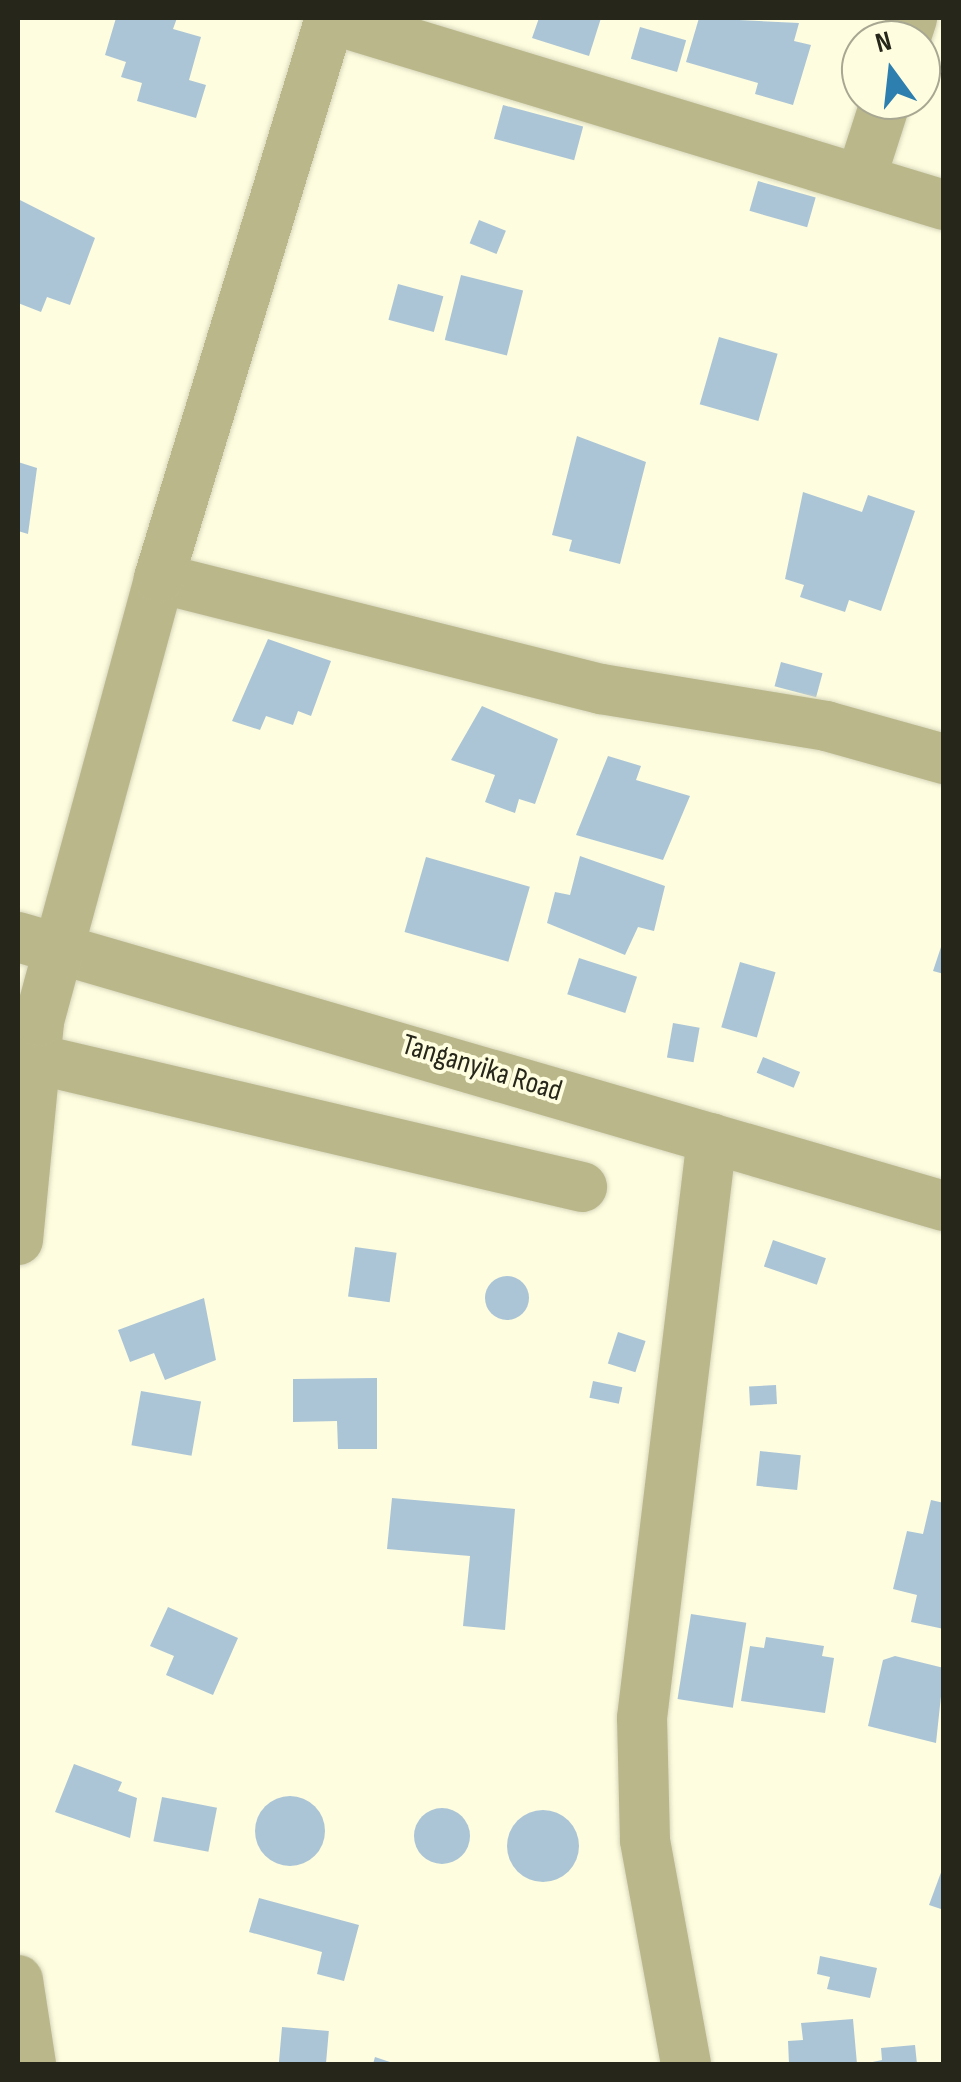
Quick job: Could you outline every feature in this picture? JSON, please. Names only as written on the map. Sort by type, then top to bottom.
[{"type":"street","points":[[18,1240],[38,943],[159,578],[329,18],[944,205]]},
{"type":"street","points":[[862,178],[880,120]]},
{"type":"street","points":[[159,578],[600,688],[826,726],[944,759]]},
{"type":"street","name":"Tanganyika Road","points":[[38,943],[944,1206]]},
{"type":"street","points":[[30,1033],[582,1186]]},
{"type":"street","points":[[686,2064],[645,1840],[642,1718],[712,1138]]},
{"type":"street","points":[[18,1980],[31,2064]]},
{"type":"building","points":[[116,18],[177,18],[173,29],[201,37],[189,80],[206,85],[196,118],[137,101],[142,83],[121,77],[126,62],[105,55]]},
{"type":"building","points":[[539,18],[601,18],[589,56],[532,38]]},
{"type":"building","points":[[699,18],[799,23],[794,41],[811,45],[793,105],[755,94],[758,83],[686,62]]},
{"type":"building","points":[[640,27],[686,40],[677,72],[631,59]]},
{"type":"building","points":[[503,105],[583,126],[574,160],[494,139]]},
{"type":"building","points":[[758,181],[816,198],[807,227],[749,211]]},
{"type":"building","points":[[18,199],[95,238],[70,305],[47,297],[41,312],[18,303]]},
{"type":"building","points":[[479,220],[506,231],[497,254],[470,243]]},
{"type":"building","points":[[461,275],[523,290],[507,355],[445,340]]},
{"type":"building","points":[[398,284],[443,296],[434,332],[388,320]]},
{"type":"building","points":[[719,337],[778,354],[758,421],[700,404]]},
{"type":"building","points":[[577,436],[646,462],[620,564],[569,551],[572,540],[552,535]]},
{"type":"building","points":[[18,462],[37,468],[28,534],[18,531]]},
{"type":"building","points":[[803,492],[862,512],[868,495],[915,511],[881,611],[849,600],[845,612],[800,597],[804,585],[785,579]]},
{"type":"building","points":[[268,639],[331,661],[311,716],[298,711],[293,725],[266,716],[260,730],[232,721]]},
{"type":"building","points":[[781,662],[823,673],[816,697],[775,686]]},
{"type":"building","points":[[482,706],[558,739],[535,804],[519,799],[515,813],[485,802],[495,775],[451,760]]},
{"type":"building","points":[[608,756],[641,766],[636,780],[690,796],[663,860],[576,835]]},
{"type":"building","points":[[580,856],[665,886],[654,931],[638,927],[625,955],[547,923],[555,892],[570,895]]},
{"type":"building","points":[[426,857],[530,887],[508,962],[405,932]]},
{"type":"building","points":[[944,942],[944,974],[933,971]]},
{"type":"building","points":[[579,958],[637,977],[625,1013],[567,994]]},
{"type":"building","points":[[740,962],[776,972],[757,1038],[721,1027]]},
{"type":"building","points":[[673,1023],[700,1028],[694,1062],[667,1057]]},
{"type":"building","points":[[763,1057],[800,1072],[794,1088],[757,1073]]},
{"type":"building","points":[[773,1240],[826,1258],[817,1285],[764,1266]]},
{"type":"building","points":[[355,1247],[397,1253],[390,1302],[348,1297]]},
{"type":"building","points":[[507,1276],[522,1283],[529,1298],[522,1313],[507,1320],[492,1313],[485,1298],[492,1283]]},
{"type":"building","points":[[204,1298],[216,1360],[165,1380],[154,1353],[130,1362],[118,1330]]},
{"type":"building","points":[[618,1332],[646,1341],[635,1372],[608,1363]]},
{"type":"building","points":[[377,1378],[377,1449],[338,1449],[337,1421],[293,1422],[293,1379]]},
{"type":"building","points":[[593,1381],[622,1387],[619,1404],[589,1398]]},
{"type":"building","points":[[776,1385],[777,1404],[750,1405],[749,1386]]},
{"type":"building","points":[[141,1391],[201,1402],[192,1456],[131,1445]]},
{"type":"building","points":[[760,1451],[801,1455],[797,1490],[756,1486]]},
{"type":"building","points":[[392,1498],[515,1509],[505,1630],[463,1626],[470,1556],[387,1549]]},
{"type":"building","points":[[931,1500],[944,1503],[944,1629],[911,1622],[917,1595],[893,1589],[907,1531],[923,1534]]},
{"type":"building","points":[[168,1607],[238,1638],[213,1695],[166,1675],[174,1656],[150,1646]]},
{"type":"building","points":[[691,1614],[746,1623],[733,1708],[678,1699]]},
{"type":"building","points":[[766,1637],[824,1646],[822,1656],[834,1658],[825,1713],[741,1701],[750,1646],[764,1648]]},
{"type":"building","points":[[895,1656],[944,1668],[936,1743],[868,1726],[883,1660]]},
{"type":"building","points":[[74,1764],[122,1782],[118,1791],[137,1798],[130,1838],[55,1812]]},
{"type":"building","points":[[290,1796],[315,1806],[325,1831],[315,1856],[290,1866],[265,1856],[255,1831],[265,1806]]},
{"type":"building","points":[[162,1797],[217,1808],[208,1852],[153,1841]]},
{"type":"building","points":[[442,1808],[462,1816],[470,1836],[462,1856],[442,1864],[422,1856],[414,1836],[422,1816]]},
{"type":"building","points":[[543,1810],[568,1821],[579,1846],[568,1871],[543,1882],[518,1871],[507,1846],[518,1821]]},
{"type":"building","points":[[944,1867],[944,1910],[929,1905]]},
{"type":"building","points":[[259,1898],[359,1925],[344,1981],[317,1974],[322,1952],[249,1932]]},
{"type":"building","points":[[820,1956],[877,1968],[870,1998],[827,1989],[830,1977],[817,1974]]},
{"type":"building","points":[[853,2019],[857,2064],[789,2064],[788,2041],[803,2040],[801,2023]]},
{"type":"building","points":[[282,2027],[329,2031],[326,2064],[279,2064]]},
{"type":"building","points":[[915,2045],[917,2064],[863,2064],[882,2060],[881,2048]]},
{"type":"building","points":[[375,2057],[396,2064],[373,2064]]}]
